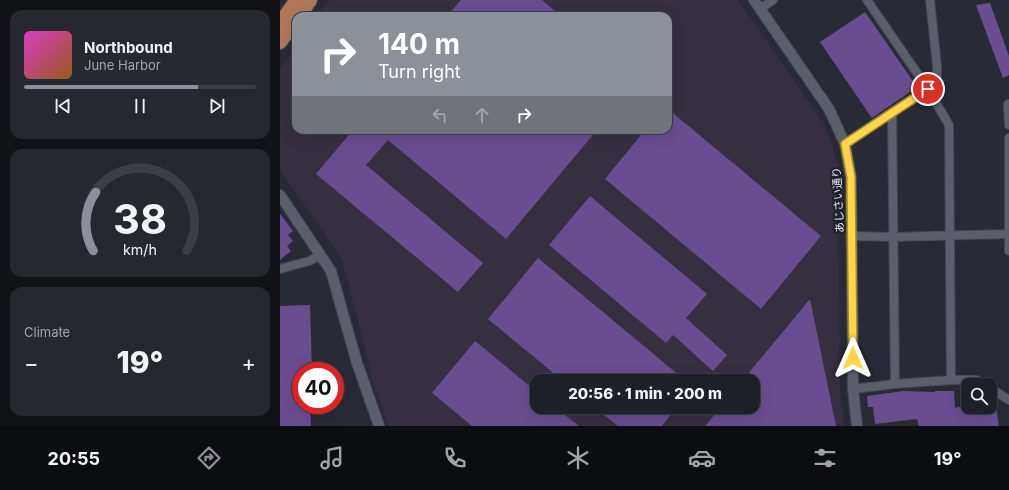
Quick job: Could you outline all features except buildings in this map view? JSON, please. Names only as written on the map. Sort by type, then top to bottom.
[{"type":"highway","points":[[280,23],[297,0]]},
{"type":"highway","points":[[302,12],[310,0]]},
{"type":"highway","points":[[280,42],[292,26]]},
{"type":"street","name":"あじさい通り","points":[[754,0],[829,109],[845,144],[851,177],[853,389],[857,426]]},
{"type":"street","points":[[760,9],[773,0]]},
{"type":"street","points":[[867,0],[928,89],[949,125],[951,380]]},
{"type":"street","points":[[845,144],[928,89],[935,87],[937,80],[930,0]]},
{"type":"street","points":[[1008,104],[1009,125]]},
{"type":"street","points":[[892,112],[895,384]]},
{"type":"street","points":[[1009,138],[1009,251]]},
{"type":"street","points":[[280,195],[331,271],[357,363],[379,426]]},
{"type":"street","points":[[852,236],[893,237],[1008,234]]},
{"type":"street","points":[[280,268],[309,261],[321,255]]},
{"type":"street","points":[[853,389],[895,384],[961,380]]},
{"type":"street","points":[[997,392],[1009,400]]},
{"type":"shaded area","points":[[329,0],[738,0],[823,122],[832,144],[838,165],[840,392],[844,426],[389,426],[374,385],[342,259],[280,170],[280,69],[292,52],[292,134],[672,134],[672,12],[320,12]]},
{"type":"route","points":[[853,358],[851,177],[845,144],[928,89]]}]
